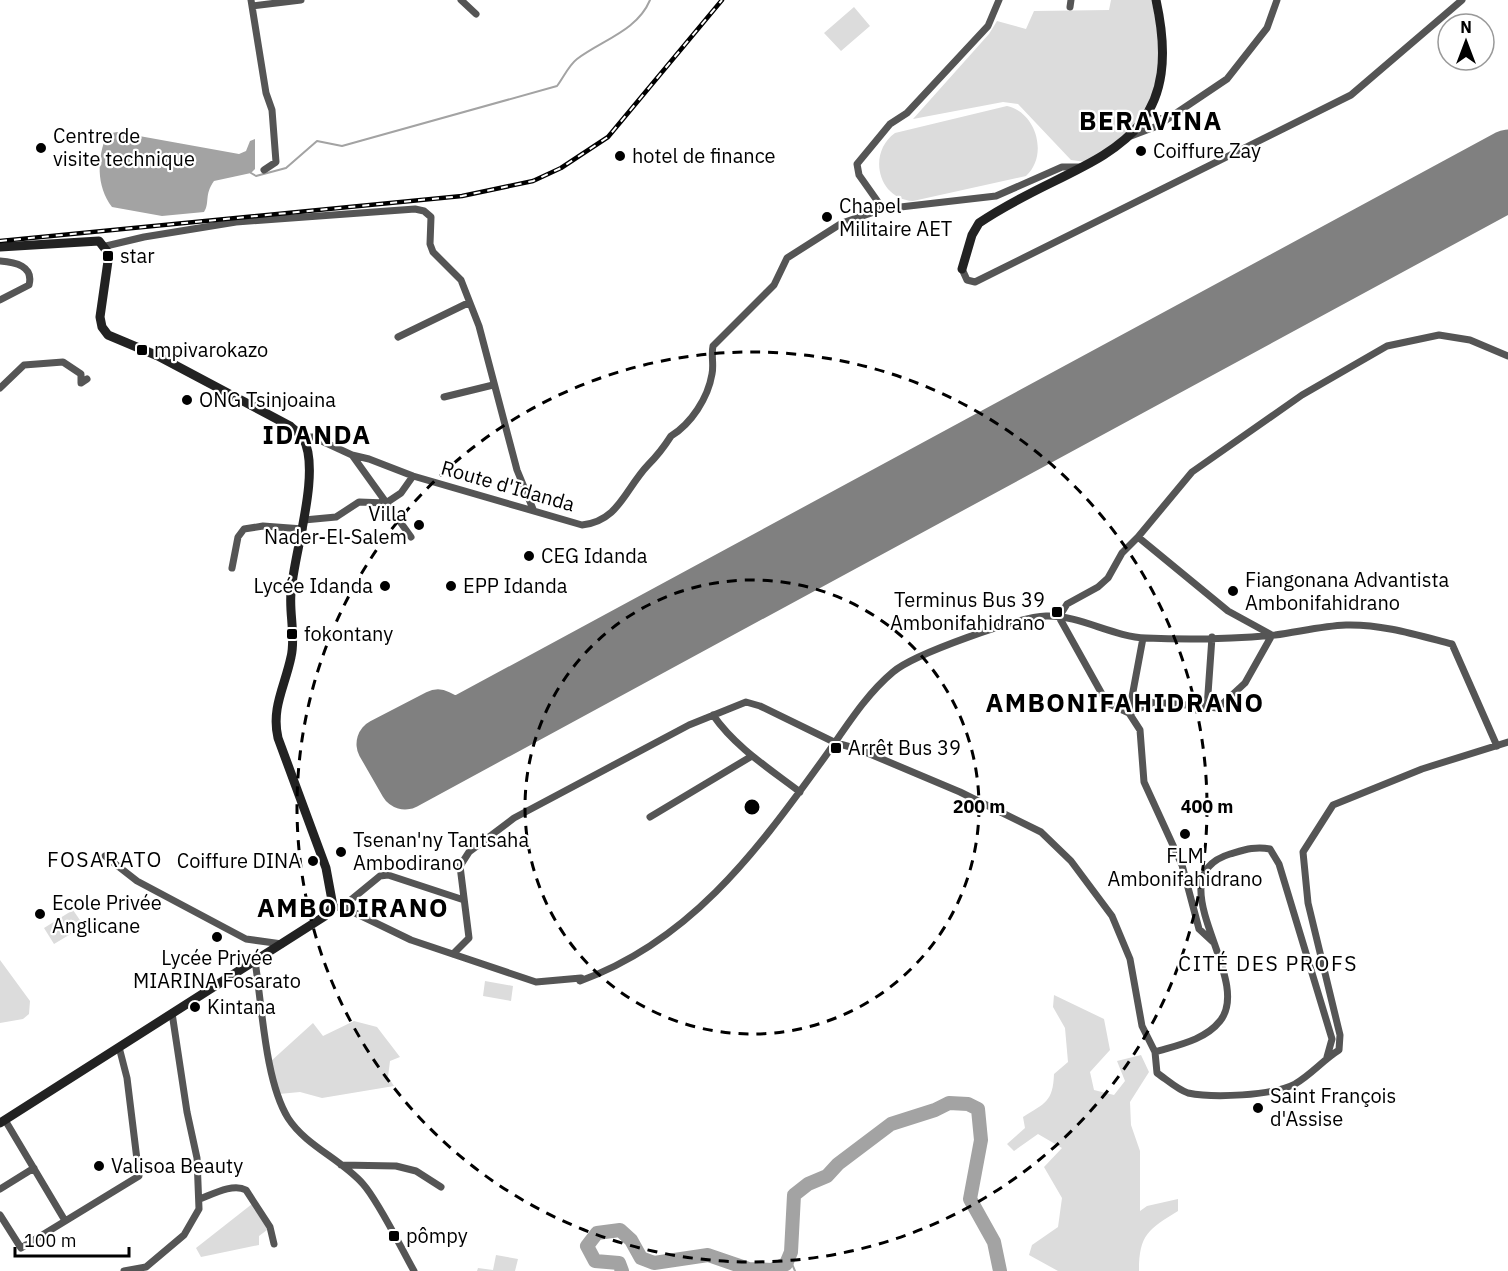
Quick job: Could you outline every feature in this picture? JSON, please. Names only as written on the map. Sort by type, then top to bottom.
[{"type":"street","points":[[264,170],[276,162],[272,110],[266,93],[251,3],[301,0]]},
{"type":"street","points":[[461,0],[476,14]]},
{"type":"street","points":[[882,209],[859,175],[857,164],[890,124],[907,113],[988,26],[999,0]]},
{"type":"street","points":[[1156,0],[1164,57],[1142,125],[1131,136],[1082,168],[979,223],[972,235],[962,269],[967,280],[975,282],[1351,95],[1462,0]]},
{"type":"street","points":[[1131,136],[1160,125],[1227,79],[1267,28],[1277,0]]},
{"type":"street","points":[[1149,109],[1157,118],[1166,120]]},
{"type":"street","name":"Route d'Idanda","points":[[303,437],[313,437],[352,455],[413,476],[582,525],[595,523],[609,515],[625,500],[671,436],[681,430],[703,401],[713,373],[713,346],[774,285],[788,258],[842,223],[882,209],[996,196],[1062,167],[1082,168]]},
{"type":"street","points":[[106,246],[144,237],[236,222],[415,209],[424,211],[431,217],[430,244],[433,252],[461,280],[468,303],[479,326],[517,470],[533,509]]},
{"type":"street","points":[[0,247],[99,241],[106,246],[109,254],[100,317],[102,327],[108,335],[158,356],[290,426],[303,437],[307,449],[308,488],[304,524],[291,592],[291,658],[276,708],[275,721],[278,738],[326,868],[337,908]]},
{"type":"street","points":[[0,261],[15,262],[27,269],[31,277],[29,285],[0,300]]},
{"type":"street","points":[[398,337],[468,303]]},
{"type":"street","points":[[1059,617],[1068,604],[1098,587],[1108,578],[1122,553],[1192,472],[1302,395],[1387,346],[1439,335],[1470,340],[1508,356]]},
{"type":"street","points":[[0,388],[24,365],[41,363],[63,362],[81,374],[81,383],[87,379]]},
{"type":"street","points":[[444,397],[493,385]]},
{"type":"street","points":[[352,455],[411,537]]},
{"type":"street","points":[[232,568],[238,537],[244,530],[263,526],[304,524],[336,517],[359,502],[386,503],[401,493],[413,476]]},
{"type":"street","points":[[1138,537],[1228,611],[1272,635]]},
{"type":"street","points":[[337,908],[353,912],[411,940],[536,982],[581,978],[580,981],[617,968],[692,917],[733,877],[800,792],[872,693],[894,670],[921,657],[1012,622],[1046,616],[1059,617],[1143,638],[1272,635],[1346,625],[1390,628],[1452,644],[1497,746]]},
{"type":"street","points":[[1059,617],[1107,703],[1129,712],[1140,730],[1144,782],[1182,865],[1199,929],[1215,943]]},
{"type":"street","points":[[1129,712],[1154,702],[1218,708],[1245,683],[1272,635]]},
{"type":"street","points":[[1207,708],[1212,637]]},
{"type":"street","points":[[1129,712],[1143,638]]},
{"type":"street","points":[[453,954],[469,938],[460,866],[469,852],[514,818],[630,755],[713,715],[746,702],[760,706],[836,742],[960,792],[1041,832],[1071,861],[1112,916],[1130,959],[1142,1026],[1155,1052],[1157,1073],[1186,1092],[1232,1097],[1291,1086],[1317,1070],[1327,1058],[1339,1050],[1340,1035],[1308,903],[1303,852],[1333,805],[1422,769],[1508,742]]},
{"type":"street","points":[[713,715],[752,756],[800,792]]},
{"type":"street","points":[[650,817],[752,756]]},
{"type":"street","points":[[1155,1052],[1194,1041],[1221,1020],[1228,997],[1199,889],[1205,868],[1216,858],[1258,846],[1270,849],[1279,864],[1332,1040],[1327,1058]]},
{"type":"street","points":[[105,856],[136,880],[246,939],[282,944]]},
{"type":"street","points":[[64,1219],[34,1168],[2,1121],[326,916],[380,876],[388,875],[464,900]]},
{"type":"street","points":[[255,961],[272,1078],[288,1118],[329,1158],[364,1185],[414,1271]]},
{"type":"street","points":[[124,1271],[146,1267],[184,1235],[195,1220],[200,1199],[197,1158],[187,1112],[172,1013]]},
{"type":"street","points":[[0,1215],[21,1248],[64,1219],[139,1176],[127,1078],[119,1047]]},
{"type":"street","points":[[341,1165],[396,1166],[416,1171],[441,1187]]},
{"type":"street","points":[[0,1189],[34,1168]]},
{"type":"street","points":[[200,1199],[240,1186],[246,1190],[270,1227],[274,1244]]},
{"type":"shaded area","points":[[1111,0],[1151,0],[1159,55],[1153,91],[1147,108],[1125,138],[1112,148],[1086,162],[1071,160],[1018,104],[1003,102],[913,119],[989,34],[997,21],[1026,29],[1034,11],[1109,10]]},
{"type":"shaded area","points":[[854,7],[870,26],[841,51],[824,33]]},
{"type":"shaded area","points":[[1007,106],[1017,110],[1025,117],[1032,125],[1036,135],[1037,157],[1026,176],[913,201],[891,192],[885,184],[880,174],[881,152],[886,142],[895,133]]},
{"type":"shaded area","points":[[117,132],[239,154],[246,151],[250,141],[255,139],[255,169],[251,173],[214,181],[209,190],[204,212],[162,216],[112,207],[103,190],[100,162],[107,134]]},
{"type":"shaded area","points":[[73,910],[84,926],[54,944],[44,928]]},
{"type":"shaded area","points":[[0,960],[30,1001],[29,1014],[23,1019],[0,1023]]},
{"type":"shaded area","points":[[485,981],[513,986],[511,1001],[483,996]]},
{"type":"shaded area","points":[[1054,995],[1104,1019],[1110,1050],[1090,1072],[1094,1090],[1114,1095],[1125,1081],[1117,1061],[1141,1055],[1149,1072],[1130,1102],[1131,1125],[1140,1151],[1140,1211],[1147,1206],[1178,1199],[1178,1211],[1148,1234],[1141,1249],[1139,1271],[1058,1271],[1029,1255],[1032,1245],[1058,1227],[1062,1198],[1044,1167],[1062,1148],[1038,1134],[1014,1151],[1007,1144],[1025,1128],[1023,1117],[1050,1096],[1054,1074],[1068,1062],[1065,1028],[1053,1007]]},
{"type":"shaded area","points":[[354,1021],[377,1027],[400,1057],[390,1061],[388,1077],[394,1086],[322,1098],[300,1092],[279,1094],[270,1062],[313,1023],[323,1036]]},
{"type":"shaded area","points":[[252,1204],[267,1225],[267,1230],[259,1236],[259,1245],[201,1257],[196,1248]]},
{"type":"shaded area","points":[[496,1255],[518,1259],[515,1271],[477,1271],[478,1268],[493,1270]]},
{"type":"waterway","points":[[251,173],[256,176],[286,168],[317,141],[342,146],[557,86],[574,62],[637,20],[650,0]]},
{"type":"waterway","points":[[622,1271],[619,1263],[595,1261],[587,1246],[597,1233],[620,1230],[631,1240],[641,1258],[654,1263],[708,1255],[749,1269],[772,1270],[786,1264],[791,1252],[794,1195],[808,1184],[827,1176],[838,1164],[891,1124],[935,1110],[949,1103],[968,1104],[978,1109],[981,1140],[970,1199],[994,1242],[1000,1271]]},
{"type":"waterway","points":[[789,1257],[795,1271]]},
{"type":"runway","points":[[1508,155],[456,724],[438,715],[382,744],[405,784],[1508,186]]},
{"type":"railway","points":[[0,241],[462,196],[533,181],[561,168],[608,137],[722,0]]},
{"type":"place","name":"Centre de visite technique","points":[[41,148]]},
{"type":"place","name":"Coiffure Zay","points":[[1141,151]]},
{"type":"place","name":"hotel de finance","points":[[620,156]]},
{"type":"place","name":"Chapel Militaire AET","points":[[827,217]]},
{"type":"place","name":"star","points":[[108,256]]},
{"type":"place","name":"mpivarokazo","points":[[142,350]]},
{"type":"place","name":"ONG Tsinjoaina","points":[[187,400]]},
{"type":"place","name":"Villa Nader-El-Salem","points":[[419,525]]},
{"type":"place","name":"CEG Idanda","points":[[529,556]]},
{"type":"place","name":"Lycée Idanda","points":[[385,586]]},
{"type":"place","name":"EPP Idanda","points":[[451,586]]},
{"type":"place","name":"Fiangonana Advantista Ambonifahidrano","points":[[1233,591]]},
{"type":"place","name":"Terminus Bus 39 Ambonifahidrano","points":[[1057,612]]},
{"type":"place","name":"fokontany","points":[[292,634]]},
{"type":"place","name":"Arrêt Bus 39","points":[[836,748]]},
{"type":"place","name":"FLM Ambonifahidrano","points":[[1185,834]]},
{"type":"place","name":"Tsenan'ny Tantsaha Ambodirano","points":[[341,852]]},
{"type":"place","name":"Coiffure DINA","points":[[313,861]]},
{"type":"place","name":"Ecole Privée Anglicane","points":[[40,914]]},
{"type":"place","name":"Lycée Privée MIARINA Fosarato","points":[[217,937]]},
{"type":"place","name":"Kintana","points":[[195,1007]]},
{"type":"place","name":"Saint François d'Assise","points":[[1258,1108]]},
{"type":"place","name":"Valisoa Beauty","points":[[99,1166]]},
{"type":"place","name":"pômpy","points":[[394,1236]]},
{"type":"district","name":"BERAVINA","points":[[1151,121]]},
{"type":"district","name":"IDANDA","points":[[317,435]]},
{"type":"district","name":"AMBONIFAHIDRANO","points":[[1125,703]]},
{"type":"district","name":"FOSARATO","points":[[105,860]]},
{"type":"district","name":"AMBODIRANO","points":[[353,908]]},
{"type":"district","name":"CITÉ DES PROFS","points":[[1268,964]]}]
